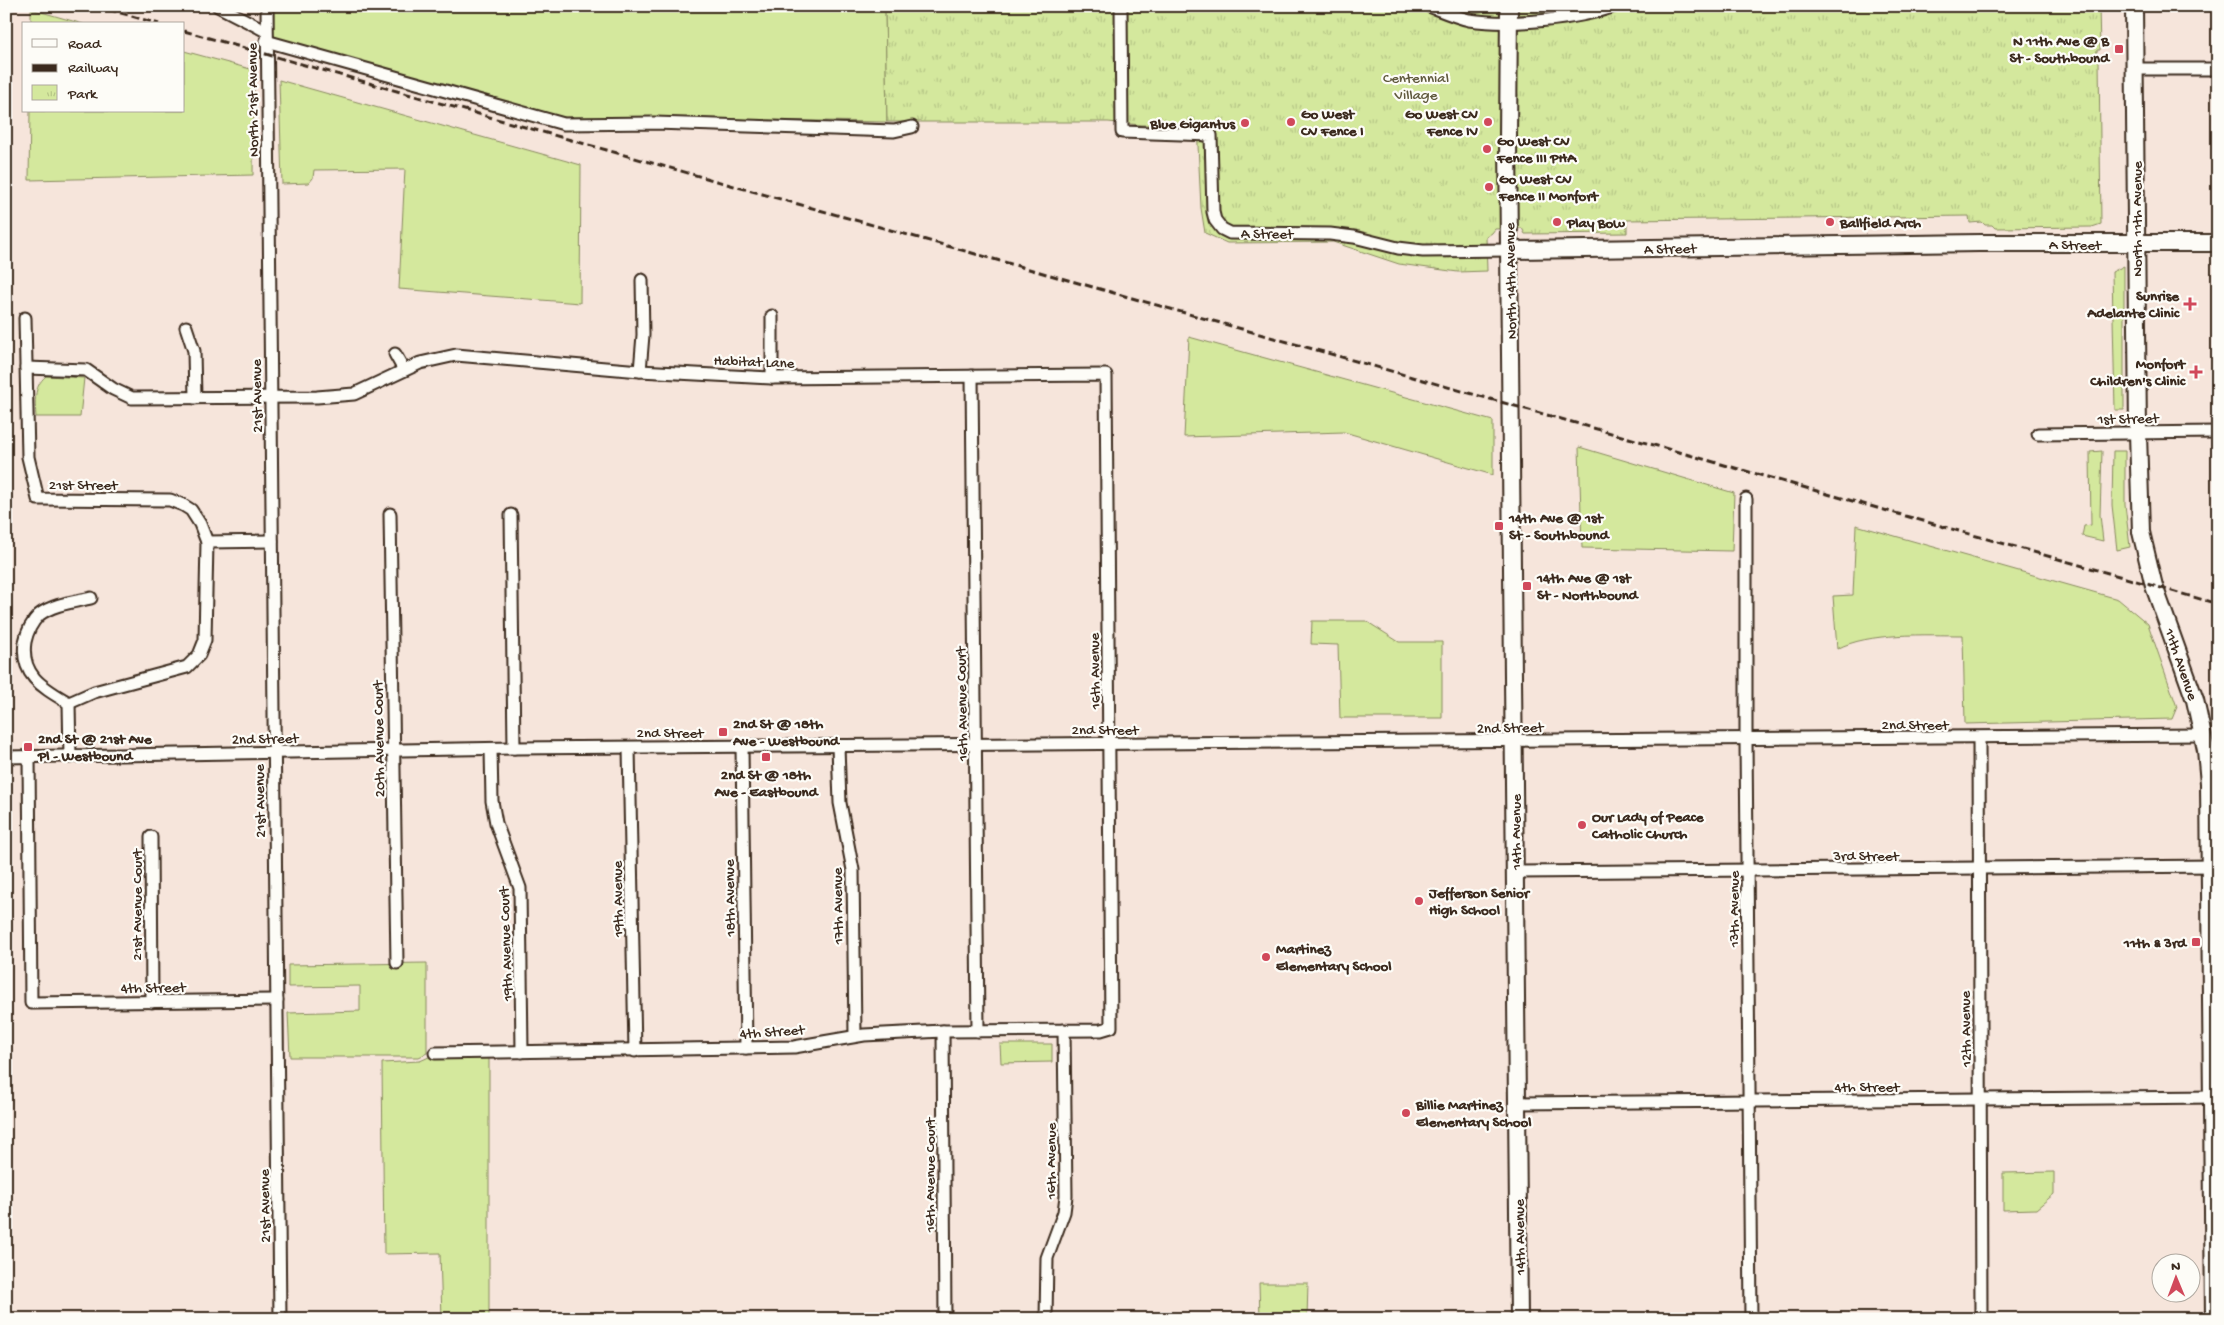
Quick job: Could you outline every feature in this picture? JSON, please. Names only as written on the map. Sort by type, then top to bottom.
[{"type":"street","points":[[218,6],[266,36],[564,124],[655,123],[894,131],[912,127]]},
{"type":"street","name":"North 21st Avenue","points":[[267,6],[268,194]]},
{"type":"street","name":"A Street","points":[[1121,6],[1122,132],[1211,136],[1213,212],[1215,220],[1222,229],[1230,233],[1330,234],[1354,237],[1398,248],[1423,251],[2218,243]]},
{"type":"street","points":[[1429,6],[1469,20],[1509,14],[1573,17],[1615,6]]},
{"type":"street","name":"North 11th Avenue","points":[[2134,6],[2138,433]]},
{"type":"street","name":"North 14th Avenue","points":[[1509,14],[1512,405]]},
{"type":"street","points":[[2134,69],[2218,68]]},
{"type":"street","name":"21st Avenue","points":[[268,194],[280,1319]]},
{"type":"street","points":[[640,371],[643,335],[642,280]]},
{"type":"street","points":[[772,316],[772,378]]},
{"type":"street","name":"21st Street","points":[[25,318],[28,457],[38,498],[170,500],[191,510],[200,524],[207,542],[205,640],[194,662],[177,671],[94,692],[69,703]]},
{"type":"street","points":[[186,327],[194,351],[195,398]]},
{"type":"street","points":[[396,354],[404,370]]},
{"type":"street","name":"Habitat Lane","points":[[271,397],[317,398],[354,394],[420,363],[456,355],[640,371],[772,378],[1106,375]]},
{"type":"street","points":[[26,368],[86,370],[113,389],[132,398],[271,397]]},
{"type":"street","name":"16th Avenue","points":[[1106,375],[1111,1027]]},
{"type":"street","name":"16th Avenue Court","points":[[972,376],[978,1031]]},
{"type":"street","name":"14th Avenue","points":[[1512,405],[1519,1319]]},
{"type":"street","name":"1st Street","points":[[2038,434],[2218,432]]},
{"type":"street","name":"11th Avenue","points":[[2138,433],[2139,509],[2145,552],[2154,586],[2195,700],[2204,735],[2209,783],[2213,866],[2214,1319]]},
{"type":"street","name":"13th Avenue","points":[[1746,499],[1751,1319]]},
{"type":"street","name":"20th Avenue Court","points":[[390,514],[398,963]]},
{"type":"street","points":[[511,515],[514,748]]},
{"type":"street","points":[[207,542],[272,541]]},
{"type":"street","points":[[70,757],[69,703],[44,687],[34,678],[25,659],[26,636],[29,628],[39,616],[52,608],[91,598]]},
{"type":"street","name":"2nd Street","points":[[6,758],[514,748],[1514,742],[2204,735]]},
{"type":"street","name":"12th Avenue","points":[[1978,738],[1982,1319]]},
{"type":"street","name":"17th Avenue","points":[[838,746],[840,803],[853,870],[855,1036]]},
{"type":"street","name":"18th Avenue","points":[[742,747],[746,1048]]},
{"type":"street","name":"19th Avenue","points":[[629,748],[635,1051]]},
{"type":"street","name":"19th Avenue Court","points":[[491,749],[492,801],[496,823],[520,888],[522,1052]]},
{"type":"street","name":"4th Street","points":[[29,757],[31,1003],[276,1000]]},
{"type":"street","name":"21st Avenue Court","points":[[151,837],[152,1002]]},
{"type":"street","name":"3rd Street","points":[[1515,872],[2213,866]]},
{"type":"street","name":"4th Street","points":[[435,1053],[794,1047],[855,1036],[944,1031],[1101,1030],[1111,1027]]},
{"type":"street","name":"16th Avenue","points":[[1046,1319],[1047,1258],[1064,1212],[1066,1196],[1064,1030]]},
{"type":"street","name":"16th Avenue Court","points":[[944,1031],[945,1319]]},
{"type":"street","name":"4th Street","points":[[1517,1103],[2215,1097]]},
{"type":"green space","points":[[274,6],[885,6],[887,122],[563,117],[273,38]]},
{"type":"green space","name":"Centennial Village","points":[[885,6],[2099,6],[2100,50],[2097,50],[2096,59],[2099,59],[2101,224],[2092,227],[1995,228],[1982,222],[1970,223],[1969,216],[1627,220],[1627,233],[1525,234],[1522,228],[1495,229],[1486,237],[1487,271],[1458,272],[1399,264],[1333,242],[1227,243],[1205,233],[1201,208],[1197,124],[887,122]]},
{"type":"green space","points":[[31,9],[76,22],[31,22]]},
{"type":"green space","points":[[185,51],[254,70],[253,175],[29,180],[30,112],[185,112]]},
{"type":"green space","points":[[279,80],[581,165],[580,303],[399,289],[405,169],[314,170],[313,178],[309,183],[282,184]]},
{"type":"green space","points":[[2124,266],[2124,410],[2115,410],[2112,272]]},
{"type":"green space","points":[[1189,337],[1493,421],[1493,475],[1344,432],[1184,437]]},
{"type":"green space","points":[[46,376],[84,378],[80,417],[36,417],[35,400],[37,390]]},
{"type":"green space","points":[[1579,447],[1734,493],[1732,551],[1582,548]]},
{"type":"green space","points":[[2102,451],[2100,515],[2103,541],[2082,536],[2084,526],[2091,525],[2090,452]]},
{"type":"green space","points":[[2113,451],[2125,451],[2125,505],[2130,547],[2117,550],[2112,505]]},
{"type":"green space","points":[[1856,525],[2118,599],[2148,624],[2177,707],[2172,719],[1965,724],[1963,635],[1881,637],[1837,649],[1833,596],[1853,595]]},
{"type":"green space","points":[[1312,621],[1366,621],[1399,642],[1442,642],[1442,718],[1340,718],[1338,645],[1311,644]]},
{"type":"green space","points":[[427,963],[427,1053],[419,1057],[290,1057],[288,1013],[360,1011],[360,986],[288,987],[288,965]]},
{"type":"green space","points":[[1000,1044],[1052,1044],[1052,1062],[1001,1063]]},
{"type":"green space","points":[[429,1057],[489,1057],[489,1319],[442,1319],[440,1253],[384,1254],[382,1063],[420,1061]]},
{"type":"green space","points":[[2054,1172],[2054,1194],[2036,1209],[2003,1210],[2003,1173]]},
{"type":"green space","points":[[1259,1283],[1308,1283],[1307,1319],[1260,1319]]},
{"type":"railway","points":[[97,6],[152,22]]},
{"type":"railway","points":[[185,31],[2218,604]]},
{"type":"place","name":"N 11th Ave @ B St - Southbound","points":[[2119,49]]},
{"type":"place","name":"Go West CV Fence I","points":[[1291,122]]},
{"type":"place","name":"Go West CV Fence IV","points":[[1488,122]]},
{"type":"place","name":"Blue Gigantus","points":[[1245,123]]},
{"type":"place","name":"Go West CV Fence III PHA","points":[[1487,149]]},
{"type":"place","name":"Go West CV Fence II Monfort","points":[[1489,187]]},
{"type":"place","name":"Play Bow","points":[[1557,222]]},
{"type":"place","name":"Ballfield Arch","points":[[1830,222]]},
{"type":"place","name":"Sunrise Adelante Clinic","points":[[2190,304]]},
{"type":"place","name":"Monfort Children's Clinic","points":[[2196,372]]},
{"type":"place","name":"14th Ave @ 1st St - Southbound","points":[[1499,526]]},
{"type":"place","name":"14th Ave @ 1st St - Northbound","points":[[1527,586]]},
{"type":"place","name":"2nd St @ 18th Ave - Westbound","points":[[723,732]]},
{"type":"place","name":"2nd St @ 21st Ave Pl - Westbound","points":[[28,747]]},
{"type":"place","name":"2nd St @ 18th Ave - Eastbound","points":[[766,757]]},
{"type":"place","name":"Our Lady of Peace Catholic Church","points":[[1582,825]]},
{"type":"place","name":"Jefferson Senior High School","points":[[1419,901]]},
{"type":"place","name":"11th & 3rd","points":[[2196,942]]},
{"type":"place","name":"Martinez Elementary School","points":[[1266,957]]},
{"type":"place","name":"Billie Martinez Elementary School","points":[[1406,1113]]}]
